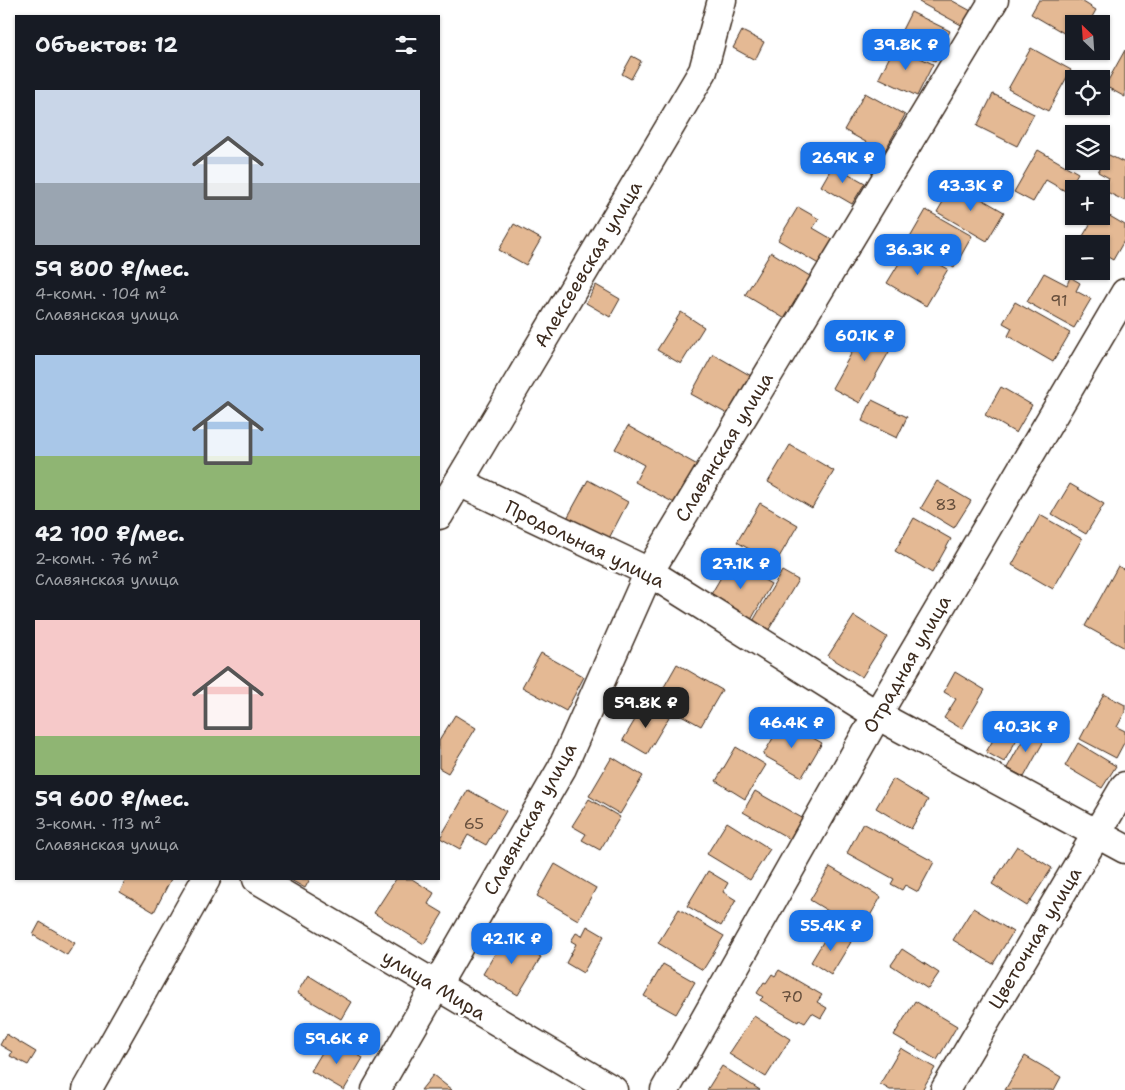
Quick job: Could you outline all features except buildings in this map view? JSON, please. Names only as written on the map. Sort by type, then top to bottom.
[{"type":"street","name":"Алексеевская улица","points":[[459,482],[703,71],[722,0]]},
{"type":"street","name":"Славянская улица","points":[[376,1090],[562,768],[649,572],[994,0]]},
{"type":"street","name":"Отрадная улица","points":[[665,1090],[877,715],[1125,293]]},
{"type":"street","name":"Алексеевская улица","points":[[440,513],[459,478],[459,482]]},
{"type":"street","name":"Продольная улица","points":[[459,482],[649,572],[877,715],[1125,849]]},
{"type":"street","name":"Цветочная улица","points":[[945,1090],[1125,786]]},
{"type":"street","points":[[86,1090],[205,880]]},
{"type":"street","name":"улица Мира","points":[[259,880],[436,987],[613,1090]]}]
